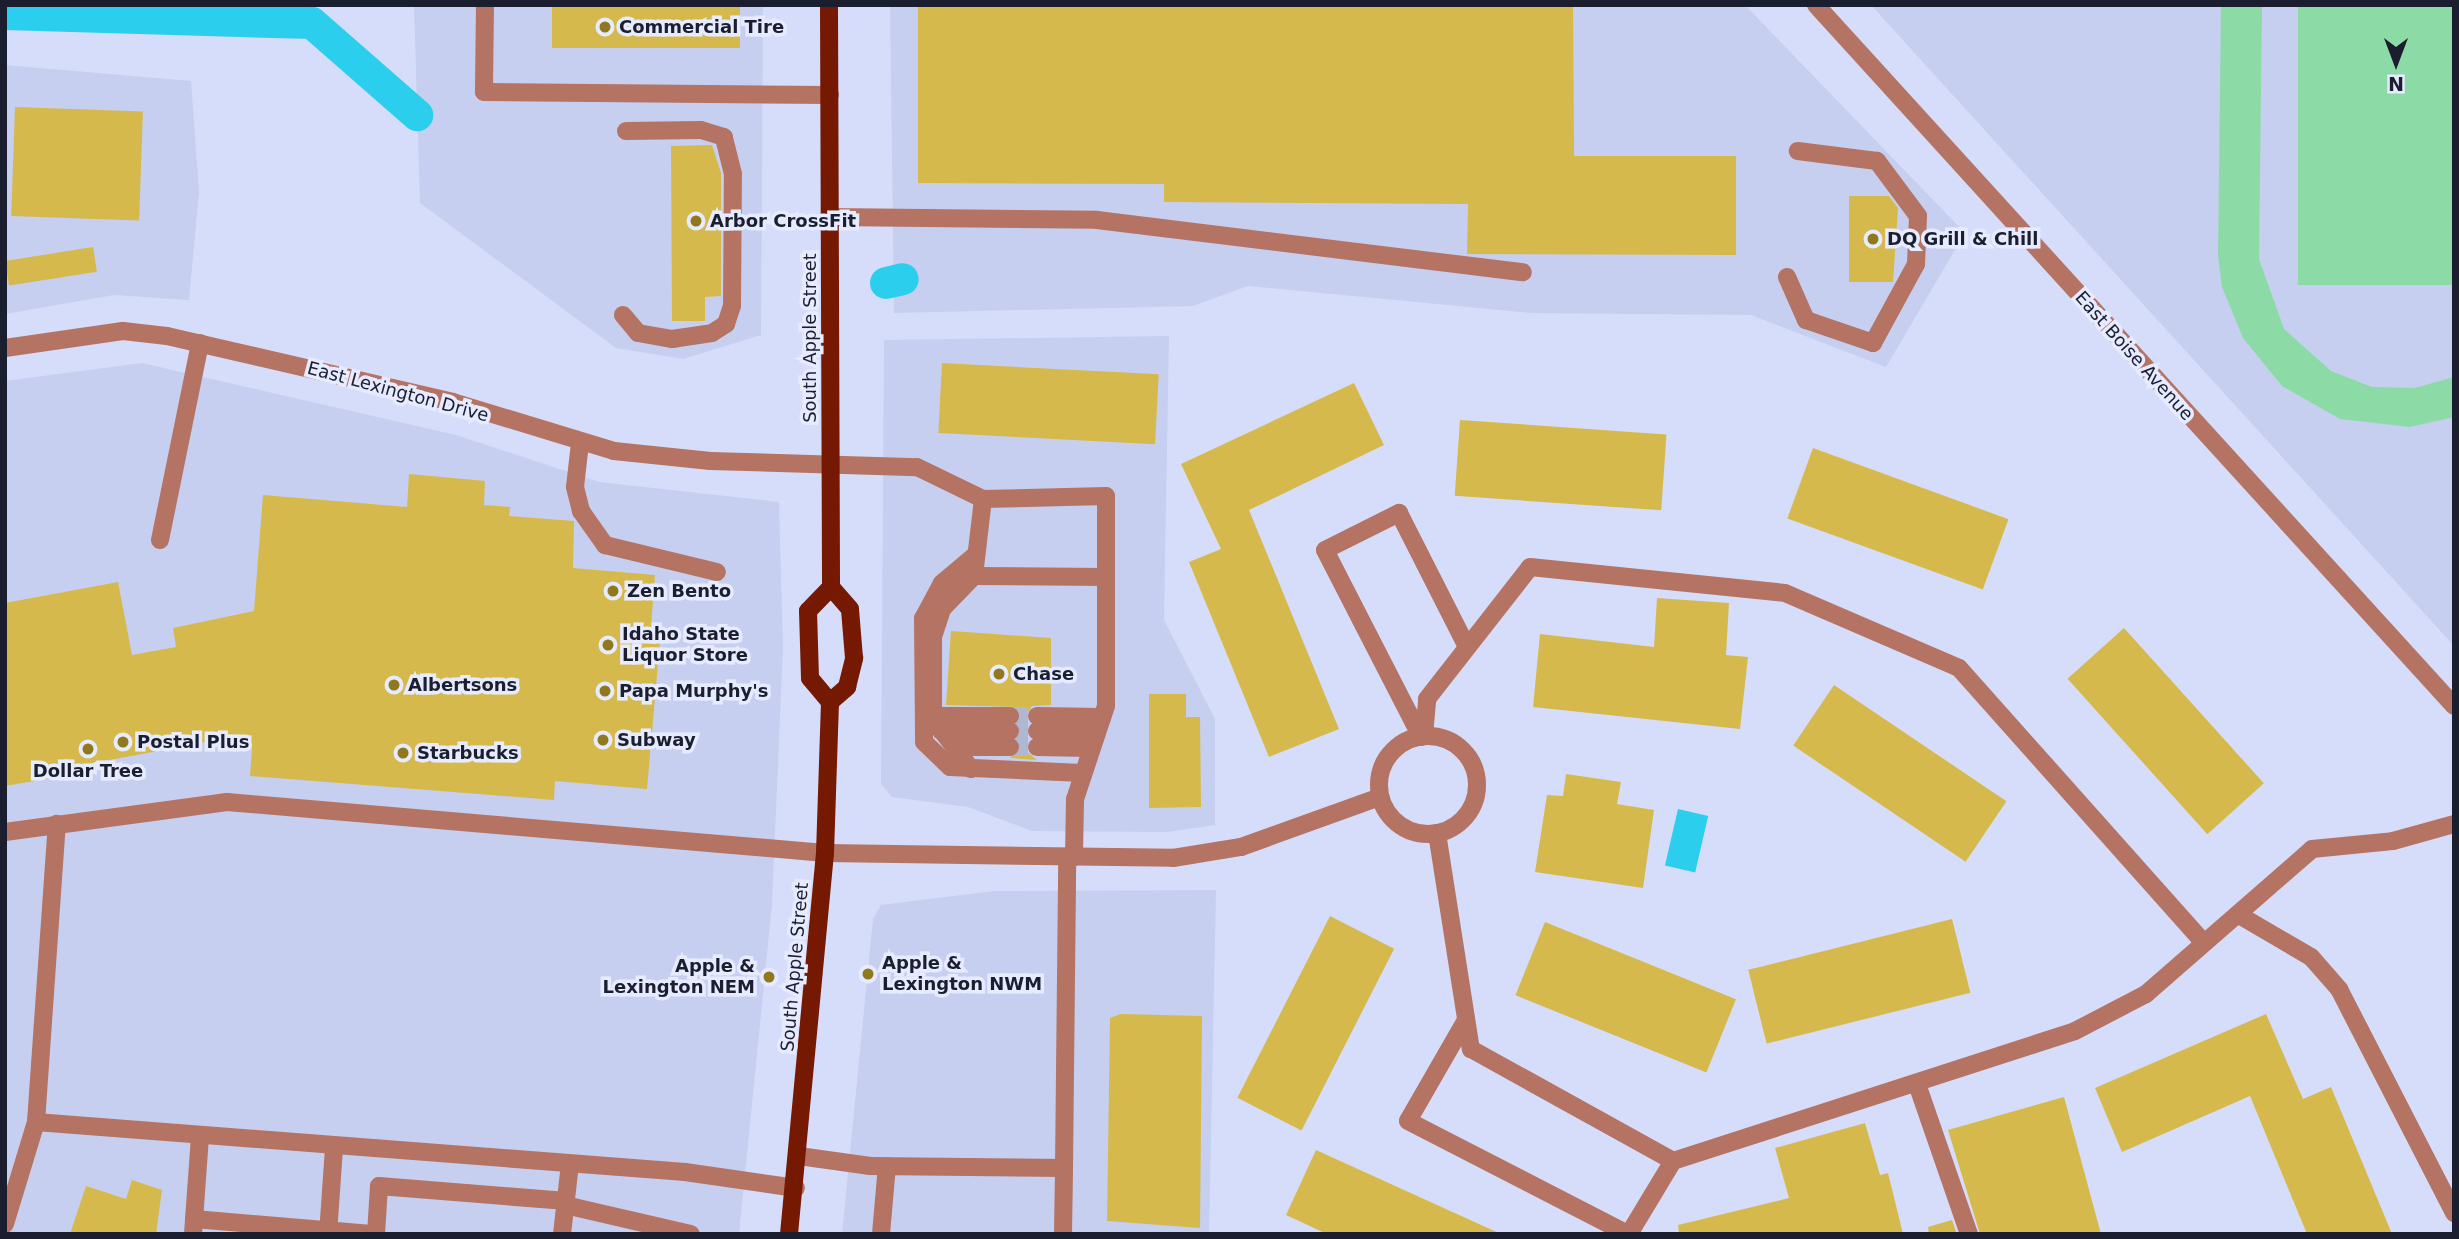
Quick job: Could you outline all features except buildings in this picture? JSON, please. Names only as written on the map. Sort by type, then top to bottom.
[{"type":"main road","name":"South Apple Street","points":[[829,5],[831,587]]},
{"type":"main road","points":[[831,587],[850,609],[854,658],[847,687],[831,702],[810,678],[807,634],[811,603],[831,587]]},
{"type":"main road","name":"South Apple Street","points":[[789,1234],[796,1188],[825,853],[831,702]]},
{"type":"street","points":[[485,5],[484,92],[830,95]]},
{"type":"street","name":"East Boise Avenue","points":[[1816,5],[2454,706]]},
{"type":"street","points":[[623,315],[638,333],[672,339],[712,333],[726,324],[732,306],[733,174],[724,137],[701,130],[626,131]]},
{"type":"street","points":[[1787,277],[1806,320],[1873,343],[1916,264],[1918,216],[1877,161],[1798,150]]},
{"type":"street","points":[[831,217],[1097,220],[1522,272]]},
{"type":"street","name":"East Lexington Drive","points":[[5,348],[123,331],[200,343],[453,402],[580,443],[710,461],[832,461],[916,467],[983,499]]},
{"type":"street","points":[[160,540],[200,343]]},
{"type":"street","points":[[580,443],[575,487],[581,511],[605,545],[717,572]]},
{"type":"street","points":[[971,769],[937,723],[936,621],[974,576],[974,556],[983,499],[1106,496],[1106,578],[1095,732],[1082,772],[1070,857],[1063,1234]]},
{"type":"street","points":[[1422,737],[1325,550],[1399,513],[1468,647]]},
{"type":"street","points":[[974,556],[930,599],[920,632],[924,742],[950,767],[1082,772]]},
{"type":"street","points":[[1422,737],[1427,699],[1530,567],[1785,593],[1959,668],[2202,941]]},
{"type":"street","points":[[974,576],[1106,578]]},
{"type":"street","points":[[937,723],[1010,731],[967,747],[937,723]]},
{"type":"street","points":[[1095,732],[1037,732],[1095,732]]},
{"type":"street","points":[[1422,737],[1455,745],[1475,771],[1474,803],[1465,817],[1437,833],[1408,830],[1380,797],[1383,764],[1393,751],[1422,737]]},
{"type":"street","points":[[5,832],[227,802],[825,853],[1173,858],[1241,847],[1380,797]]},
{"type":"street","points":[[5,1224],[36,1122],[57,824]]},
{"type":"street","points":[[1466,1020],[1408,1121],[1628,1234],[1673,1161],[2075,1031],[2146,994],[2202,941],[2239,915],[2312,849],[2393,841],[2454,824]]},
{"type":"street","points":[[1437,833],[1471,1049],[1673,1161]]},
{"type":"street","points":[[2239,915],[2311,957],[2339,989],[2454,1213]]},
{"type":"street","points":[[1917,1084],[1969,1234]]},
{"type":"street","points":[[36,1122],[570,1164],[796,1188]]},
{"type":"street","points":[[200,1136],[194,1226],[373,1234],[379,1186],[565,1203],[691,1234]]},
{"type":"street","points":[[328,1232],[334,1147]]},
{"type":"street","points":[[799,1156],[887,1166],[1064,1168]]},
{"type":"street","points":[[562,1234],[570,1164]]},
{"type":"street","points":[[883,1230],[887,1166]]},
{"type":"shaded area","points":[[414,5],[763,5],[761,335],[683,359],[616,348],[420,203]]},
{"type":"shaded area","points":[[890,5],[1745,5],[1965,233],[1886,367],[1751,315],[1532,313],[1248,286],[1193,306],[894,313]]},
{"type":"shaded area","points":[[1871,5],[2454,5],[2454,646]]},
{"type":"shaded area","points":[[5,65],[191,81],[199,192],[189,300],[114,295],[5,314]]},
{"type":"shaded area","points":[[1169,336],[1164,620],[1215,719],[1215,825],[1167,832],[1032,831],[968,807],[892,797],[881,784],[884,340]]},
{"type":"shaded area","points":[[142,363],[456,435],[599,482],[779,502],[783,648],[772,904],[739,1234],[5,1234],[5,381]]},
{"type":"shaded area","points":[[1216,890],[1209,1234],[842,1234],[873,919],[881,905],[994,891]]},
{"type":"green space","points":[[2221,5],[2262,5],[2259,259],[2284,329],[2331,371],[2372,387],[2415,388],[2454,377],[2454,417],[2410,427],[2340,419],[2282,386],[2243,338],[2222,287],[2218,255]]},
{"type":"green space","points":[[2298,5],[2454,5],[2454,285],[2298,285]]},
{"type":"water","points":[[1678,809],[1708,816],[1695,872],[1665,866]]},
{"type":"waterway","points":[[5,14],[312,23],[417,115]]},
{"type":"waterway","points":[[886,283],[903,279]]},
{"type":"tunnel","points":[[1010,716],[1037,716]]},
{"type":"tunnel","points":[[1010,731],[1037,731]]},
{"type":"tunnel","points":[[1010,747],[1037,747]]},
{"type":"place","name":"Commercial Tire","points":[[605,27]]},
{"type":"place","name":"Arbor CrossFit","points":[[696,221]]},
{"type":"place","name":"DQ Grill & Chill","points":[[1873,239]]},
{"type":"place","name":"Zen Bento","points":[[613,591]]},
{"type":"place","name":"Idaho State Liquor Store","points":[[608,645]]},
{"type":"place","name":"Chase","points":[[999,674]]},
{"type":"place","name":"Albertsons","points":[[394,685]]},
{"type":"place","name":"Papa Murphy's","points":[[605,691]]},
{"type":"place","name":"Subway","points":[[603,740]]},
{"type":"place","name":"Postal Plus","points":[[123,742]]},
{"type":"place","name":"Dollar Tree","points":[[88,749]]},
{"type":"place","name":"Starbucks","points":[[403,753]]},
{"type":"place","name":"Apple & Lexington NWM","points":[[868,974]]},
{"type":"place","name":"Apple & Lexington NEM","points":[[769,977]]}]
